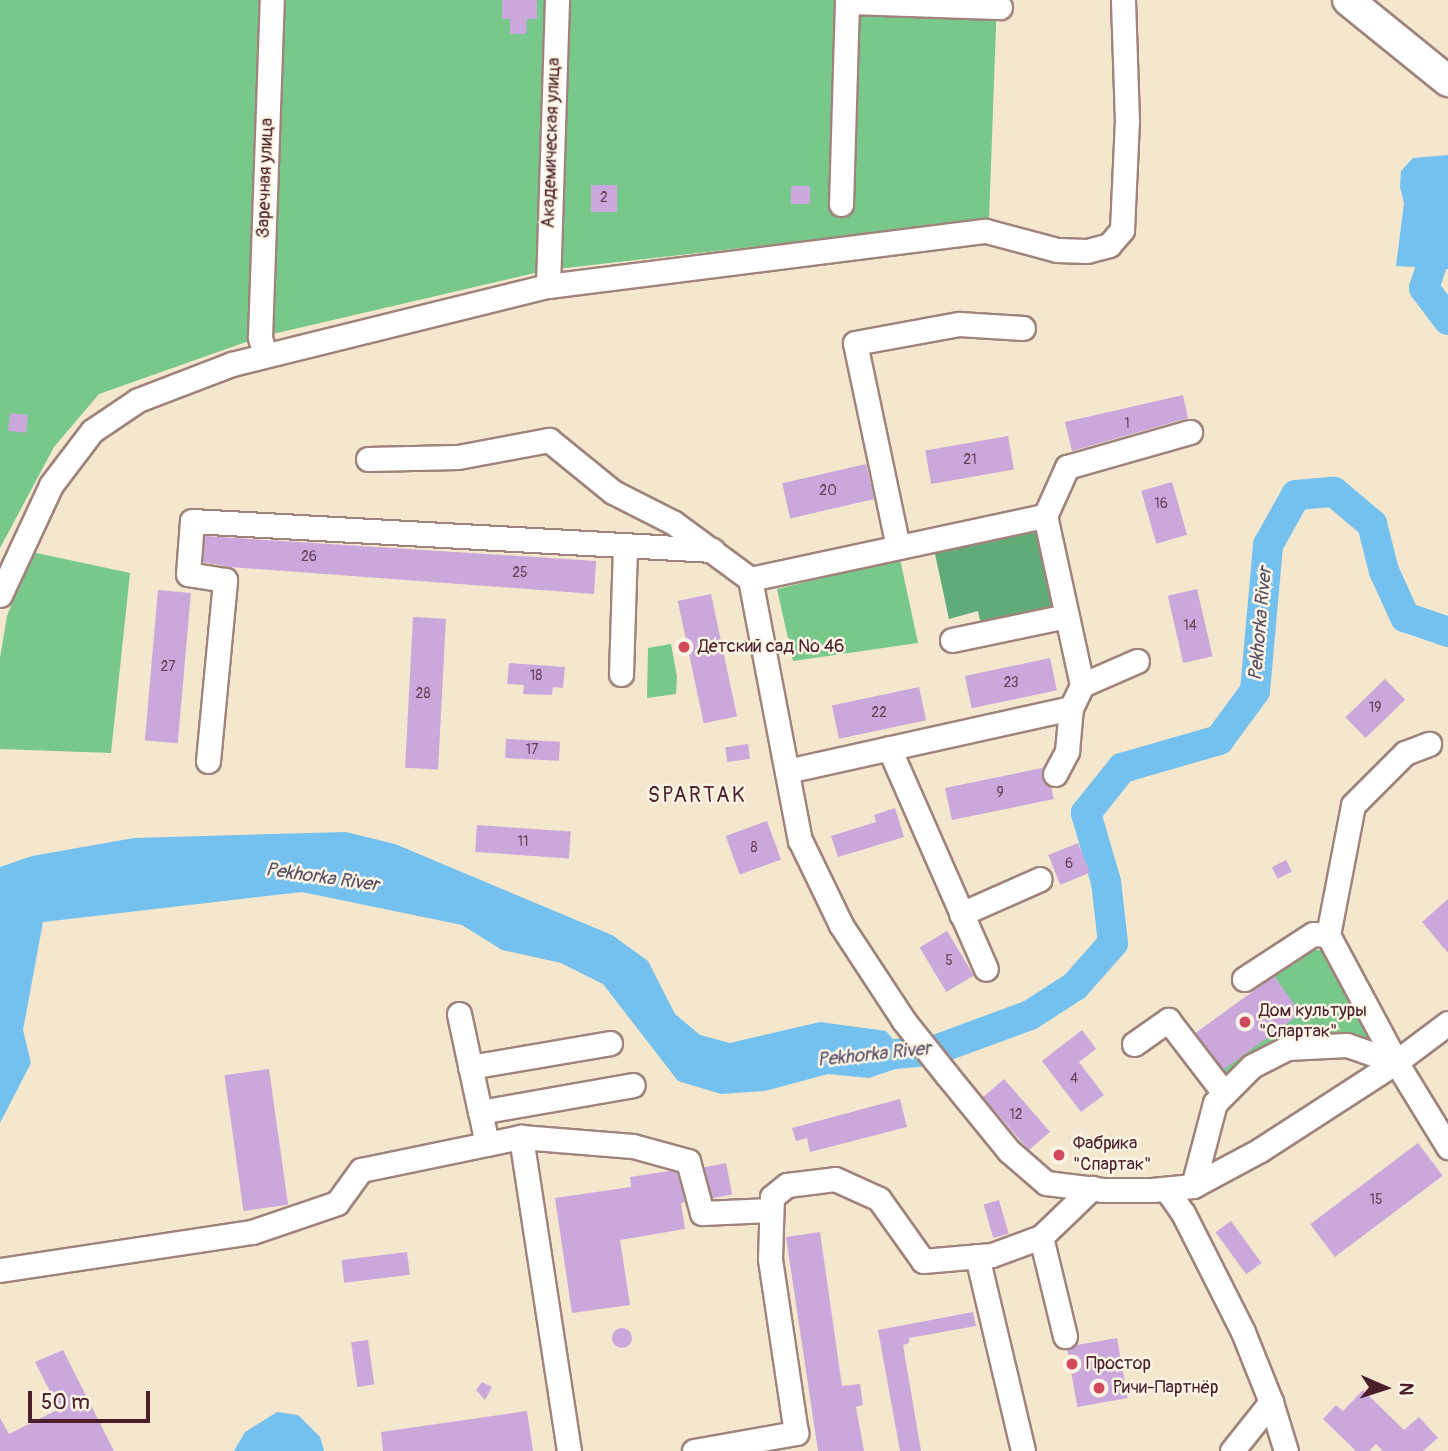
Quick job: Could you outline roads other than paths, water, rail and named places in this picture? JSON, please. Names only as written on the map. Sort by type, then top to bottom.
[{"type":"main road","points":[[1348,0],[1448,81]]},
{"type":"street","name":"Заречная улица","points":[[265,355],[260,337],[272,0]]},
{"type":"street","name":"Академическая улица","points":[[548,286],[557,0]]},
{"type":"street","points":[[0,596],[51,485],[92,431],[138,400],[265,355],[548,286],[986,231],[1057,250],[1087,251],[1109,245],[1122,230],[1127,121],[1124,0]]},
{"type":"street","points":[[841,204],[847,1],[1000,7]]},
{"type":"street","points":[[898,548],[855,343],[959,324],[1023,328]]},
{"type":"street","points":[[1055,774],[1068,751],[1071,708],[1082,685],[1045,516],[1067,467],[1190,432]]},
{"type":"street","points":[[368,459],[458,457],[550,440],[613,492],[674,523],[750,579],[800,840],[841,925],[904,1021],[1009,1151],[1042,1180],[1093,1188],[1166,1189],[1193,1186],[1261,1150],[1396,1062],[1448,1023]]},
{"type":"street","points":[[750,579],[1045,516]]},
{"type":"street","points":[[208,761],[225,580],[188,574],[192,521],[712,550]]},
{"type":"street","points":[[621,674],[625,545]]},
{"type":"street","points":[[952,640],[1067,615]]},
{"type":"street","points":[[1082,685],[1137,661]]},
{"type":"street","points":[[787,771],[1071,708]]},
{"type":"street","points":[[1429,744],[1405,753],[1353,805],[1328,935],[1396,1062],[1448,1147]]},
{"type":"street","points":[[889,748],[986,969]]},
{"type":"street","points":[[961,914],[1040,879]]},
{"type":"street","points":[[1244,979],[1313,934],[1328,935]]},
{"type":"street","points":[[459,1014],[487,1144]]},
{"type":"street","points":[[1134,1044],[1168,1020],[1224,1093]]},
{"type":"street","points":[[470,1067],[610,1043]]},
{"type":"street","points":[[1193,1186],[1215,1103],[1252,1066],[1287,1048],[1346,1045],[1396,1062]]},
{"type":"street","points":[[480,1112],[633,1085]]},
{"type":"street","points":[[521,1137],[569,1451]]},
{"type":"street","points":[[0,1270],[252,1232],[337,1203],[361,1170],[521,1137],[632,1146],[688,1161],[702,1213],[771,1210]]},
{"type":"street","points":[[694,1451],[796,1433],[770,1259],[772,1197],[787,1185],[835,1179],[879,1199],[923,1261],[992,1255],[1041,1237],[1093,1188]]},
{"type":"street","points":[[1166,1189],[1183,1213],[1242,1332],[1272,1402],[1286,1451]]},
{"type":"street","points":[[1041,1237],[1065,1336]]},
{"type":"street","points":[[977,1256],[1023,1451]]},
{"type":"street","points":[[1232,1451],[1272,1402]]},
{"type":"water","points":[[1448,155],[1448,269],[1396,266],[1404,203],[1400,187],[1401,171],[1413,158]]},
{"type":"water","points":[[346,832],[395,844],[612,935],[648,961],[675,1014],[700,1035],[730,1043],[820,1022],[886,1031],[913,1063],[869,1078],[828,1074],[765,1091],[721,1094],[678,1081],[603,984],[561,963],[502,950],[462,925],[302,892],[43,922],[23,1030],[31,1063],[0,1123],[0,867],[32,856],[134,838]]},
{"type":"water","points":[[277,1412],[298,1415],[320,1437],[324,1451],[234,1451],[245,1432]]},
{"type":"waterway","name":"Pekhorka River","points":[[1448,216],[1424,288],[1448,320]]},
{"type":"waterway","name":"Pekhorka River","points":[[866,1057],[935,1050],[1030,1015],[1075,986],[1113,943],[1106,882],[1086,813],[1122,768],[1219,740],[1255,691],[1268,545],[1296,495],[1334,492],[1372,524],[1384,571],[1405,617],[1448,632]]},
{"type":"place","name":"Детский сад № 46","points":[[684,647]]},
{"type":"place","name":"Дом культуры \"Спартак\"","points":[[1245,1022]]},
{"type":"place","name":"Фабрика \"Спартак\"","points":[[1059,1155]]},
{"type":"place","name":"Простор","points":[[1072,1364]]},
{"type":"place","name":"Ричи-Партнёр","points":[[1099,1388]]},
{"type":"district","name":"SPARTAK","points":[[697,796]]}]
